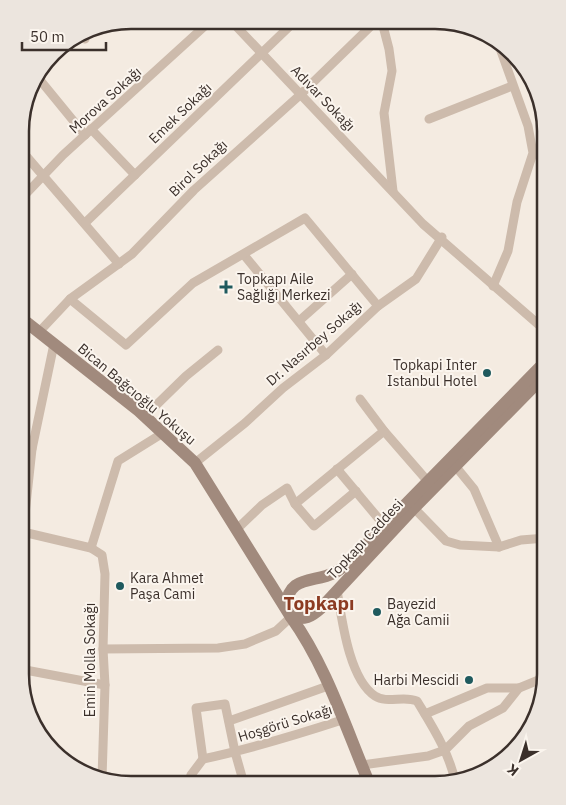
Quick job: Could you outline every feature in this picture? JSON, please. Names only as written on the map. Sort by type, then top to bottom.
[{"type":"main road","name":"Bican Bağcıoğlu Yokuşu","points":[[29,324],[144,417],[195,463],[289,612]]},
{"type":"main road","name":"Topkapı Caddesi","points":[[453,464],[537,371]]},
{"type":"main road","name":"Topkapı Caddesi","points":[[289,612],[290,591],[296,584],[334,573],[343,567],[384,525],[453,464],[537,383]]},
{"type":"main road","name":"Topkapı Caddesi","points":[[337,590],[414,508],[431,484]]},
{"type":"main road","points":[[289,612],[300,619],[313,616],[337,590]]},
{"type":"main road","points":[[289,612],[307,640],[366,776]]},
{"type":"street","name":"Morova Sokağı","points":[[29,191],[88,132],[201,29]]},
{"type":"street","name":"Adıvar Sokağı","points":[[238,29],[261,55],[393,190],[423,224],[442,238],[493,286],[537,323]]},
{"type":"street","name":"Emek Sokağı","points":[[86,222],[287,29]]},
{"type":"street","name":"Birol Sokağı","points":[[39,332],[70,300],[132,254],[194,190],[300,95],[368,29]]},
{"type":"street","points":[[384,29],[392,71],[384,113],[393,190]]},
{"type":"street","points":[[493,286],[508,251],[517,202],[533,152],[528,126],[512,86],[503,56]]},
{"type":"street","points":[[41,81],[88,132],[135,175]]},
{"type":"street","points":[[429,119],[512,86]]},
{"type":"street","points":[[29,159],[86,222],[119,264]]},
{"type":"street","points":[[70,300],[126,345],[193,283],[244,256],[306,218],[378,306]]},
{"type":"street","name":"Dr. Nasırbey Sokağı","points":[[195,463],[245,423],[283,388],[326,355],[378,306],[416,279],[442,238]]},
{"type":"street","points":[[244,256],[326,355]]},
{"type":"street","points":[[299,321],[352,274]]},
{"type":"street","points":[[29,480],[32,449],[54,344]]},
{"type":"street","points":[[144,417],[186,376],[218,350]]},
{"type":"street","points":[[360,399],[384,431],[431,484]]},
{"type":"street","points":[[295,504],[384,431]]},
{"type":"street","points":[[29,533],[91,548],[118,461],[163,433]]},
{"type":"street","points":[[453,464],[474,489],[499,547]]},
{"type":"street","points":[[337,469],[384,525]]},
{"type":"street","points":[[237,529],[262,505],[287,488],[295,504],[314,526],[356,491]]},
{"type":"street","points":[[414,508],[446,541],[460,546],[499,547],[521,540],[537,539]]},
{"type":"street","name":"Emin Molla Sokağı","points":[[91,548],[102,555],[105,574],[103,649],[105,685],[102,772]]},
{"type":"street","name":"Topkapı Caddesi","points":[[337,590],[343,629],[356,673],[375,696],[383,699],[411,698],[417,701],[445,750],[454,774]]},
{"type":"street","points":[[103,649],[218,648],[245,644],[276,630],[289,612]]},
{"type":"street","points":[[29,671],[105,685]]},
{"type":"street","points":[[425,714],[487,688],[519,688],[537,680]]},
{"type":"street","points":[[230,721],[328,686]]},
{"type":"street","points":[[362,765],[428,756],[445,750],[469,726],[503,708],[519,688]]},
{"type":"street","points":[[191,776],[203,759],[196,708],[225,704],[242,776]]},
{"type":"street","name":"Hoşgörü Sokağı","points":[[203,759],[292,737],[342,720]]},
{"type":"place","name":"Topkapı Aile Sağlığı Merkezi","points":[[226,287]]},
{"type":"place","name":"Topkapi Inter Istanbul Hotel","points":[[487,373]]},
{"type":"place","name":"Kara Ahmet Paşa Cami","points":[[120,586]]},
{"type":"place","name":"Bayezid Ağa Camii","points":[[377,612]]},
{"type":"place","name":"Harbi Mescidi","points":[[469,680]]},
{"type":"district","name":"Topkapı","points":[[319,603]]}]
